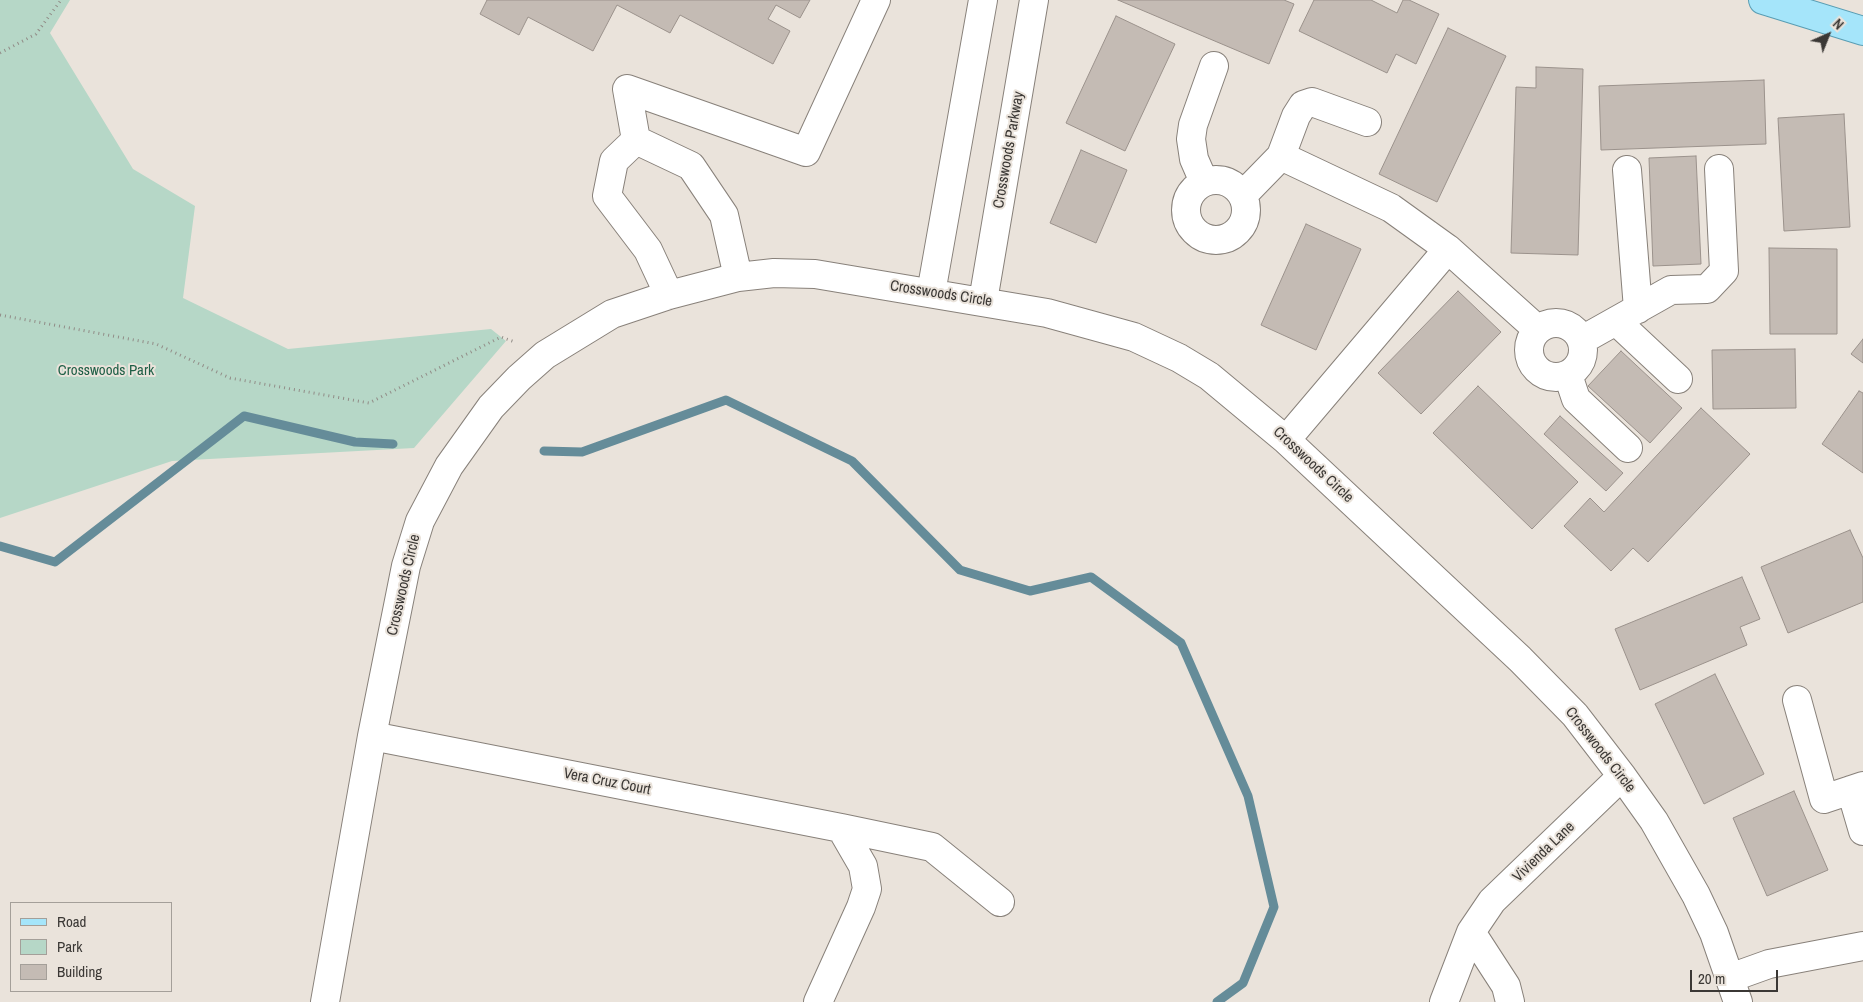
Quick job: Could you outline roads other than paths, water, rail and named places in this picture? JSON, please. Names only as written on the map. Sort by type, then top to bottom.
[{"type":"main road","points":[[1762,0],[1863,32]]},
{"type":"street","points":[[636,140],[627,89],[806,152],[876,0]]},
{"type":"street","points":[[931,292],[983,0]]},
{"type":"street","name":"Crosswoods Parkway","points":[[983,301],[1034,0]]},
{"type":"street","points":[[1204,182],[1194,159],[1191,139],[1193,124],[1214,66]]},
{"type":"street","points":[[1243,195],[1280,156],[1296,116],[1303,105],[1312,102],[1368,122]]},
{"type":"street","points":[[636,140],[691,166],[724,215],[738,277]]},
{"type":"street","points":[[636,140],[614,161],[607,196],[648,250],[669,295]]},
{"type":"street","points":[[1280,156],[1391,208],[1448,249],[1537,329]]},
{"type":"street","points":[[1582,340],[1671,290],[1707,288],[1724,271],[1719,169]]},
{"type":"street","points":[[1627,170],[1627,315],[1678,379]]},
{"type":"street","points":[[1219,179],[1233,184],[1243,195],[1247,211],[1242,226],[1230,237],[1214,240],[1199,235],[1188,222],[1186,206],[1191,192],[1204,182],[1219,179]]},
{"type":"street","points":[[1286,440],[1448,249]]},
{"type":"street","name":"Crosswoods Circle","points":[[325,1002],[372,736],[406,566],[420,521],[435,490],[490,407],[545,355],[612,314],[669,295],[738,277],[774,273],[815,274],[1047,312],[1134,337],[1179,358],[1209,376],[1286,440],[1520,659],[1575,715],[1622,776],[1654,822],[1696,894],[1714,933],[1734,990]]},
{"type":"street","points":[[1549,323],[1562,323],[1574,329],[1582,340],[1583,354],[1578,366],[1568,375],[1555,378],[1542,375],[1532,366],[1528,353],[1530,339],[1537,329],[1549,323]]},
{"type":"street","points":[[1568,375],[1576,399],[1628,448]]},
{"type":"street","points":[[1797,700],[1824,799],[1857,788],[1863,831]]},
{"type":"street","name":"Vera Cruz Court","points":[[372,736],[932,847],[1000,902]]},
{"type":"street","name":"Vivienda Lane","points":[[1444,1002],[1471,932],[1492,901],[1622,776]]},
{"type":"street","points":[[818,1002],[862,908],[867,889],[863,866],[842,828]]},
{"type":"street","points":[[1471,932],[1506,986],[1510,1002]]},
{"type":"street","points":[[1734,990],[1769,964],[1863,946]]},
{"type":"waterway","points":[[544,451],[582,452],[726,400],[852,461],[960,570],[1030,591],[1091,577],[1181,643],[1248,796],[1274,907],[1243,983],[1217,1002]]},
{"type":"waterway","points":[[0,546],[55,562],[244,416],[355,442],[393,444]]},
{"type":"park label","name":"Crosswoods Park","points":[[106,371]]}]
